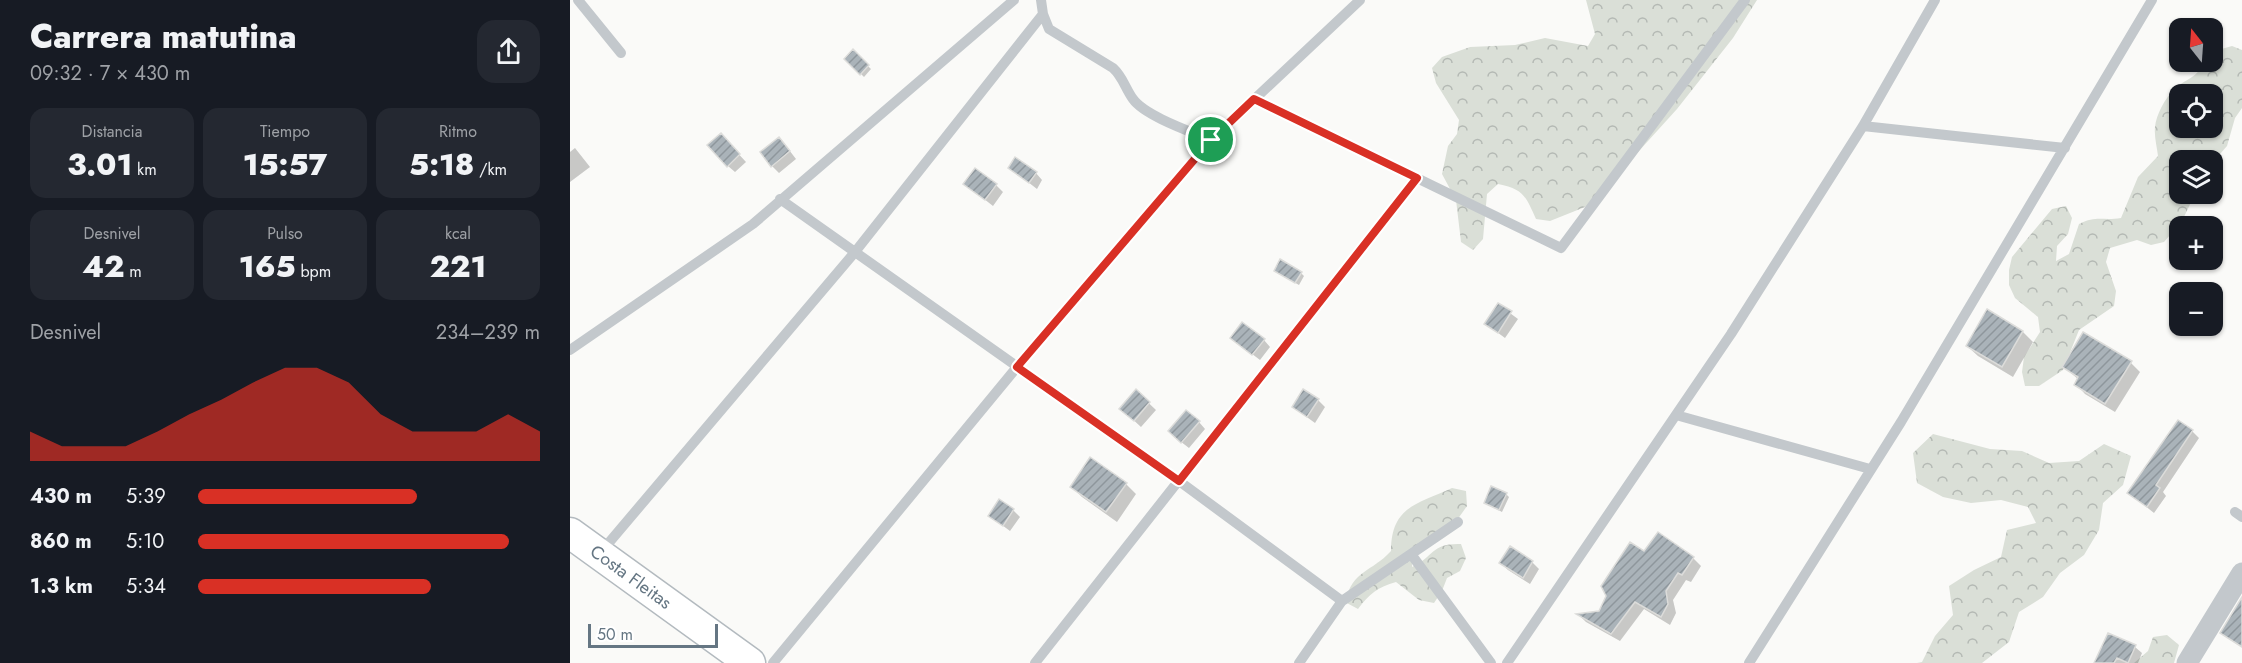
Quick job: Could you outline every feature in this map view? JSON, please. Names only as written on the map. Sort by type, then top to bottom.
[{"type":"main road","name":"Costa Fleitas","points":[[570,533],[750,663]]},
{"type":"street","points":[[2187,663],[2242,573]]},
{"type":"lane","points":[[578,0],[621,53]]},
{"type":"lane","points":[[570,350],[753,224],[1014,0]]},
{"type":"lane","points":[[1041,0],[1049,29],[1113,68],[1121,75],[1133,99],[1139,105],[1148,112],[1211,140]]},
{"type":"lane","points":[[773,663],[1017,367],[1211,140],[1360,0]]},
{"type":"lane","points":[[1254,99],[1562,248],[1745,0]]},
{"type":"lane","points":[[1506,663],[1731,334],[1863,126],[1935,0]]},
{"type":"lane","points":[[1749,663],[1870,469],[2152,0]]},
{"type":"lane","points":[[599,555],[855,252],[1043,14]]},
{"type":"lane","points":[[1863,126],[2065,148]]},
{"type":"lane","points":[[1035,663],[1417,178]]},
{"type":"lane","points":[[780,199],[1179,481],[1342,601]]},
{"type":"lane","points":[[1676,415],[1870,469]]},
{"type":"lane","points":[[1299,663],[1342,601],[1458,522]]},
{"type":"lane","points":[[1411,554],[1491,663]]},
{"type":"green space","points":[[1586,0],[1757,0],[1733,38],[1677,109],[1590,205],[1550,221],[1536,219],[1530,205],[1519,191],[1498,184],[1487,194],[1483,239],[1473,250],[1461,242],[1456,200],[1442,174],[1448,146],[1457,134],[1459,120],[1436,83],[1432,68],[1442,57],[1470,47],[1515,45],[1545,38],[1588,46],[1595,34]]},
{"type":"green space","points":[[2232,46],[2242,50],[2242,108],[2235,118],[2227,146],[2223,151],[2169,150],[2169,204],[2190,204],[2184,216],[2169,216],[2169,236],[2164,242],[2151,245],[2137,240],[2110,248],[2106,262],[2116,291],[2114,306],[2079,330],[2063,370],[2039,386],[2025,386],[2022,372],[2024,357],[2040,332],[2038,317],[2015,298],[2009,285],[2012,257],[2052,209],[2066,206],[2072,218],[2068,234],[2057,246],[2056,261],[2069,254],[2079,224],[2095,219],[2121,218],[2138,177],[2158,156],[2155,127],[2157,117],[2169,96],[2169,138],[2223,138],[2223,84],[2182,84],[2197,73],[2223,72],[2223,49]]},
{"type":"green space","points":[[1933,434],[1990,449],[2022,451],[2049,463],[2079,461],[2104,444],[2131,456],[2123,485],[2103,503],[2099,530],[2084,555],[2060,573],[2043,597],[2019,612],[2009,642],[1982,663],[1917,663],[1922,662],[1935,636],[1953,615],[1949,586],[2001,557],[2007,530],[2036,523],[2028,507],[2001,500],[1971,503],[1943,497],[1917,483],[1913,453]]},
{"type":"green space","points":[[1452,488],[1466,491],[1467,506],[1450,530],[1413,553],[1412,567],[1438,548],[1461,544],[1466,558],[1460,571],[1447,578],[1434,603],[1419,600],[1396,582],[1374,592],[1358,609],[1345,602],[1348,591],[1358,577],[1391,551],[1392,536],[1401,516],[1418,503]]},
{"type":"green space","points":[[2167,635],[2179,645],[2174,663],[2134,663],[2148,651],[2153,637]]},
{"type":"building","points":[[853,49],[869,65],[860,75],[844,59]]},
{"type":"building","points":[[721,133],[740,154],[727,167],[707,145]]},
{"type":"building","points":[[779,137],[790,151],[771,167],[760,152]]},
{"type":"building","points":[[1015,157],[1037,172],[1029,183],[1008,168]]},
{"type":"building","points":[[975,168],[997,184],[985,200],[963,184]]},
{"type":"building","points":[[1280,259],[1302,272],[1295,283],[1274,271]]},
{"type":"building","points":[[1498,303],[1512,311],[1498,333],[1484,324]]},
{"type":"building","points":[[1987,309],[2023,331],[2002,367],[1966,346]]},
{"type":"building","points":[[1242,322],[1265,339],[1252,355],[1230,338]]},
{"type":"building","points":[[2083,332],[2132,361],[2105,404],[2074,385],[2078,377],[2062,367]]},
{"type":"building","points":[[1136,389],[1150,402],[1134,421],[1119,409]]},
{"type":"building","points":[[1303,389],[1319,399],[1307,417],[1292,407]]},
{"type":"building","points":[[1186,410],[1200,421],[1181,443],[1168,431]]},
{"type":"building","points":[[2178,420],[2193,430],[2156,485],[2160,488],[2147,507],[2127,493]]},
{"type":"building","points":[[1090,457],[1127,483],[1106,512],[1070,487]]},
{"type":"building","points":[[1491,486],[1507,493],[1499,510],[1484,503]]},
{"type":"building","points":[[999,499],[1014,509],[1003,526],[988,516]]},
{"type":"building","points":[[1658,532],[1694,557],[1682,575],[1678,573],[1666,591],[1668,604],[1661,617],[1635,602],[1611,634],[1576,614],[1599,611],[1606,596],[1601,586],[1630,542],[1644,551]]},
{"type":"building","points":[[1510,546],[1533,561],[1523,578],[1499,563]]},
{"type":"building","points":[[2242,597],[2242,647],[2220,633]]},
{"type":"building","points":[[2108,633],[2136,645],[2128,663],[2117,658],[2114,663],[2094,663]]},
{"type":"route","points":[[1254,99],[1417,178],[1179,481],[1017,367],[1211,140],[1254,99]]}]
